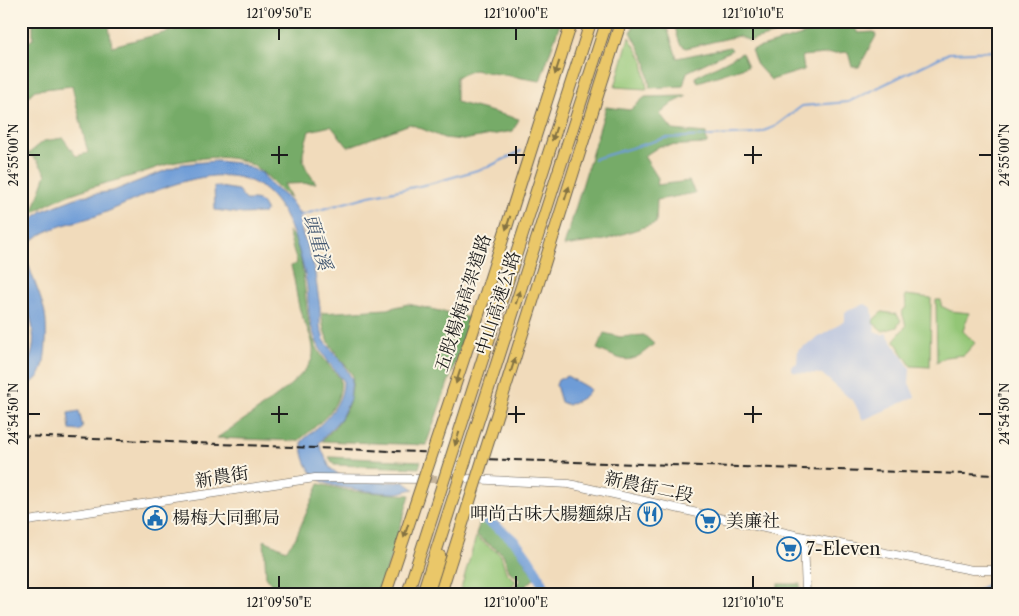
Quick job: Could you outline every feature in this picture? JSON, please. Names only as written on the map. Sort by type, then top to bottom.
[{"type":"highway","name":"五股楊梅高架道路","points":[[385,595],[487,289],[572,21]]},
{"type":"highway","name":"中山高速公路","points":[[407,595],[591,21]]},
{"type":"highway","name":"中山高速公路","points":[[422,595],[607,21]]},
{"type":"highway","points":[[440,595],[621,21]]},
{"type":"highway","points":[[434,595],[444,527]]},
{"type":"highway","points":[[402,595],[420,554]]},
{"type":"street","name":"新農街","points":[[21,522],[315,478],[429,479]]},
{"type":"street","name":"新農街二段","points":[[470,479],[569,484],[804,537],[972,570],[998,570]]},
{"type":"street","points":[[804,537],[806,595]]},
{"type":"shaded area","points":[[865,304],[872,308],[875,331],[882,335],[886,333],[910,368],[909,383],[915,397],[863,420],[854,402],[822,374],[793,372],[791,367],[797,363],[798,350],[845,321],[845,312]]},
{"type":"green space","points":[[33,21],[108,21],[112,46],[211,21],[561,21],[540,81],[474,70],[456,77],[456,102],[519,119],[513,131],[463,140],[444,138],[410,124],[348,147],[331,126],[309,131],[303,158],[307,169],[316,183],[284,184],[291,198],[261,171],[248,163],[233,158],[211,158],[171,163],[82,190],[56,200],[32,214],[46,174],[37,160],[28,154],[44,141],[63,138],[76,156],[88,153],[72,86],[35,90],[21,103],[21,47],[33,39]]},
{"type":"green space","points":[[635,21],[665,21],[677,58],[730,47],[732,50],[687,72],[683,86],[650,88],[646,61],[631,32]]},
{"type":"green space","points":[[673,21],[824,21],[750,41],[738,36],[686,48],[680,44]]},
{"type":"green space","points":[[850,21],[858,33],[874,32],[876,36],[859,67],[852,67],[848,52],[802,56],[804,70],[771,80],[757,65],[751,50]]},
{"type":"green space","points":[[629,37],[643,60],[647,89],[615,87]]},
{"type":"green space","points":[[742,53],[748,66],[698,82],[695,77]]},
{"type":"green space","points":[[687,96],[673,103],[660,114],[673,130],[706,133],[707,144],[660,146],[644,156],[658,178],[657,185],[689,181],[695,193],[657,200],[656,223],[605,240],[564,246],[606,107],[630,110],[645,97]]},
{"type":"green space","points":[[288,231],[294,238],[298,249],[313,339],[322,357],[340,378],[338,398],[328,414],[298,441],[217,438],[287,388],[309,365],[313,355],[311,337],[298,302],[291,266],[297,263]]},
{"type":"green space","points":[[905,295],[931,298],[930,367],[911,366],[894,340],[906,326],[902,312],[906,307]]},
{"type":"green space","points":[[936,300],[941,300],[941,306],[951,311],[969,313],[963,331],[975,343],[964,355],[945,357],[937,363]]},
{"type":"green space","points":[[408,304],[471,318],[426,445],[322,441],[336,426],[345,412],[353,376],[328,340],[322,313],[387,309]]},
{"type":"green space","points":[[882,312],[896,314],[901,320],[897,327],[883,331],[873,323],[874,319]]},
{"type":"green space","points":[[604,333],[620,337],[644,335],[654,344],[632,359],[621,359],[597,349]]},
{"type":"green space","points":[[329,457],[421,461],[419,468],[334,465]]},
{"type":"green space","points":[[319,484],[351,491],[410,495],[379,595],[279,595],[266,577],[264,540],[286,550],[295,539]]},
{"type":"green space","points":[[480,521],[504,536],[517,550],[535,578],[517,594],[511,591],[520,580],[509,571],[503,554],[476,535]]},
{"type":"green space","points":[[476,537],[501,555],[506,572],[516,581],[504,595],[459,595]]},
{"type":"green space","points":[[998,579],[998,595],[974,595]]},
{"type":"green space","points":[[778,584],[800,584],[800,595],[778,595]]},
{"type":"water","points":[[215,161],[239,163],[262,173],[272,186],[290,200],[299,213],[301,229],[314,267],[320,307],[320,326],[324,340],[344,365],[352,379],[350,399],[341,418],[319,443],[330,468],[349,482],[404,482],[414,489],[395,493],[345,488],[327,484],[317,477],[306,464],[302,441],[330,415],[340,399],[343,380],[325,358],[313,332],[306,280],[297,244],[285,216],[271,196],[254,183],[233,176],[208,176],[179,183],[96,216],[45,232],[29,243],[25,253],[44,309],[46,343],[44,363],[39,376],[21,390],[21,372],[29,361],[33,350],[30,314],[21,278],[21,232],[23,227],[42,211],[81,196],[113,191],[182,164]]},
{"type":"water","points":[[214,186],[238,190],[246,200],[261,202],[266,211],[264,213],[243,214],[215,210]]},
{"type":"water","points":[[567,376],[590,389],[584,397],[568,405],[561,402],[556,385],[558,380]]},
{"type":"water","points":[[79,411],[83,428],[79,431],[70,430],[68,413]]},
{"type":"waterway","points":[[594,159],[665,138],[755,134],[774,127],[802,106],[848,102],[949,53],[998,51]]},
{"type":"waterway","points":[[298,216],[369,196],[429,184],[488,167],[521,151]]},
{"type":"waterway","name":"頭重溪","points":[[481,517],[495,525],[515,541],[529,559],[548,595]]},
{"type":"waterway","points":[[971,595],[998,577]]},
{"type":"tunnel","points":[[429,479],[462,479]]},
{"type":"railway","points":[[21,436],[441,453]]},
{"type":"railway","points":[[478,459],[998,475]]},
{"type":"place","name":"呷尚古味大腸麵線店","points":[[650,514]]},
{"type":"place","name":"楊梅大同郵局","points":[[155,518]]},
{"type":"place","name":"美廉社","points":[[708,521]]},
{"type":"place","name":"7-Eleven","points":[[789,549]]}]
